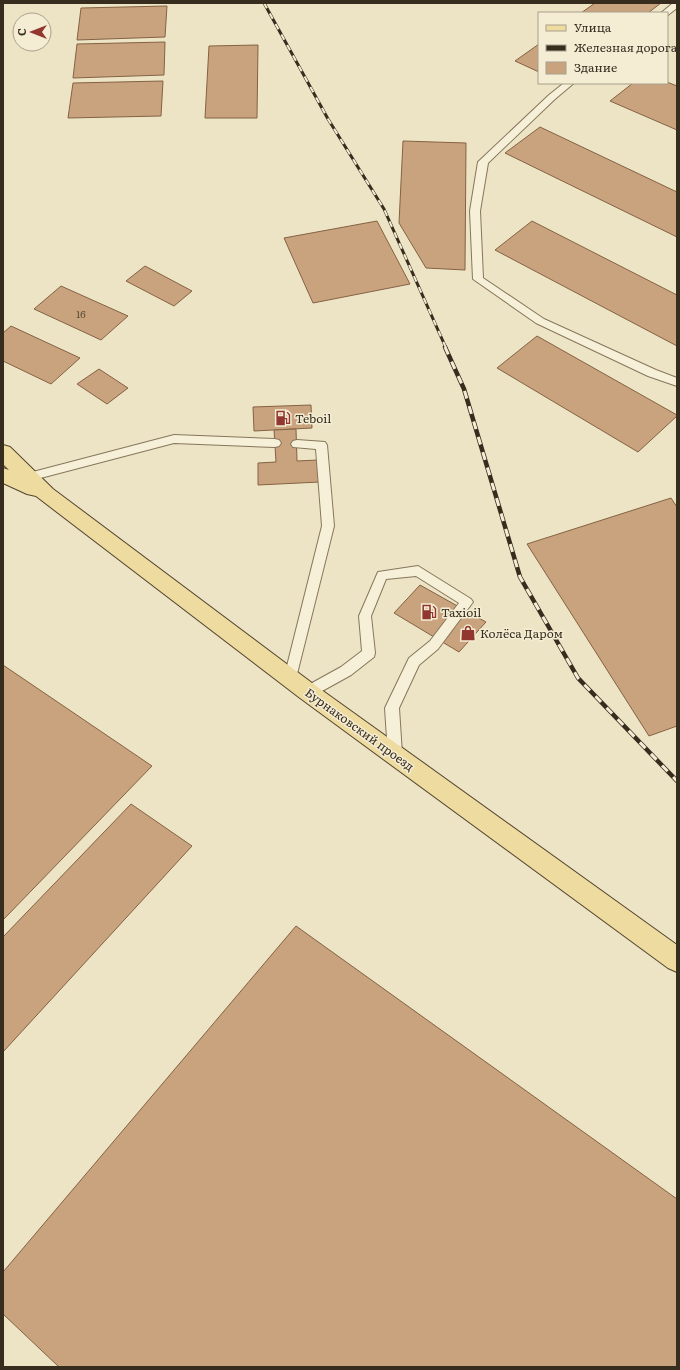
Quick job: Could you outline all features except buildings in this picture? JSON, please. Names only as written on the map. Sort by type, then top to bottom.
[{"type":"main road","name":"Бурнаковский проезд","points":[[3,452],[46,494],[308,692],[677,960]]},
{"type":"main road","name":"Бурнаковский проезд","points":[[3,475],[46,494]]},
{"type":"lane","points":[[666,12],[677,4]]},
{"type":"lane","points":[[569,84],[552,97],[483,162],[475,211],[478,279],[540,321],[652,373],[677,382]]},
{"type":"lane","points":[[29,477],[174,439],[275,443]]},
{"type":"lane","points":[[290,678],[328,526],[321,445],[296,444]]},
{"type":"lane","points":[[308,692],[346,672],[369,653],[365,616],[382,575],[418,571],[467,602],[434,645],[414,662],[392,708],[395,754]]},
{"type":"railway","points":[[264,3],[328,119],[384,209],[446,348]]},
{"type":"railway","points":[[445,347],[464,389],[520,577],[578,678],[677,781]]},
{"type":"place","name":"Teboil","points":[[283,418]]},
{"type":"place","name":"Taxioil","points":[[429,612]]},
{"type":"place","name":"Колёса Даром","points":[[468,633]]}]
